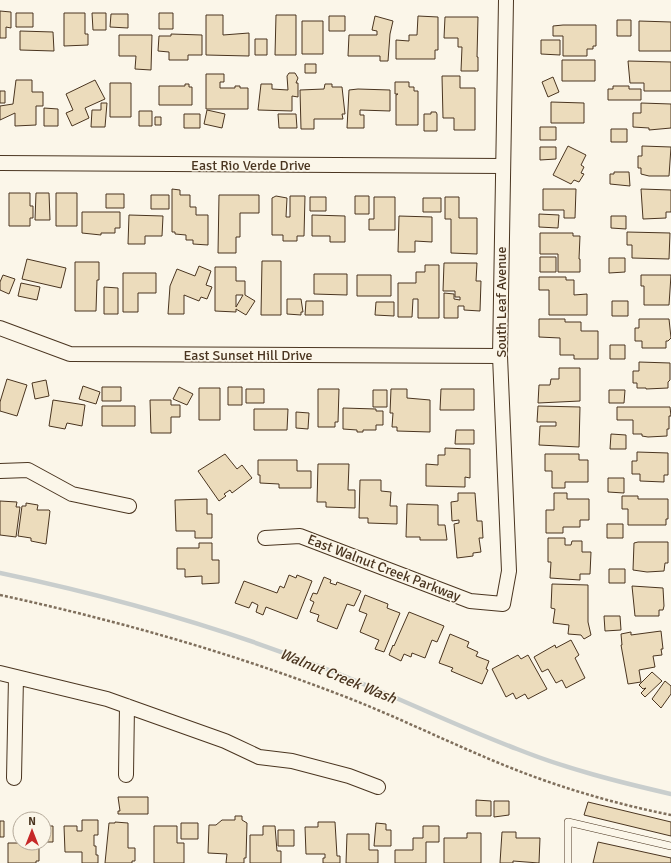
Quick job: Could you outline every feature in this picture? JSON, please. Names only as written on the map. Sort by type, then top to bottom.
[{"type":"street","name":"South Leaf Avenue","points":[[503,604],[508,571],[500,356],[502,166],[506,0]]},
{"type":"street","name":"East Rio Verde Drive","points":[[0,163],[502,166]]},
{"type":"street","name":"East Sunset Hill Drive","points":[[0,328],[70,354],[500,356]]},
{"type":"street","points":[[0,471],[28,470],[72,494],[129,506]]},
{"type":"street","name":"East Walnut Creek Parkway","points":[[265,538],[300,536],[470,600],[503,604]]},
{"type":"street","points":[[0,673],[107,699],[225,741],[259,757],[292,762],[334,772],[378,787]]},
{"type":"street","points":[[14,778],[16,677]]},
{"type":"street","points":[[126,775],[127,706]]},
{"type":"lane","points":[[568,863],[568,822],[671,846]]},
{"type":"path","points":[[0,595],[128,625],[248,662],[352,700],[496,762],[538,778],[587,794],[671,815]]},
{"type":"building","points":[[0,11],[11,12],[11,28],[6,27],[6,38],[0,38]]},
{"type":"building","points":[[16,13],[33,13],[33,27],[16,27]]},
{"type":"building","points":[[64,13],[85,13],[85,34],[88,34],[88,45],[64,46]]},
{"type":"building","points":[[92,13],[106,13],[106,30],[93,30]]},
{"type":"building","points":[[159,13],[173,13],[173,29],[159,29]]},
{"type":"building","points":[[111,14],[128,14],[128,28],[110,27]]},
{"type":"building","points":[[206,15],[223,15],[223,35],[249,33],[249,56],[206,55]]},
{"type":"building","points":[[276,15],[296,15],[296,55],[275,55]]},
{"type":"building","points":[[329,16],[345,16],[345,31],[329,31]]},
{"type":"building","points":[[375,16],[393,21],[390,34],[388,61],[380,61],[380,56],[348,56],[349,35],[377,35],[377,31],[372,30]]},
{"type":"building","points":[[418,16],[438,17],[438,50],[435,50],[435,59],[396,59],[396,40],[409,41],[409,35],[417,35]]},
{"type":"building","points":[[445,17],[478,17],[478,71],[461,71],[462,47],[458,47],[458,38],[444,38]]},
{"type":"building","points":[[617,20],[631,20],[631,36],[617,36]]},
{"type":"building","points":[[302,21],[323,21],[323,54],[302,54]]},
{"type":"building","points":[[639,21],[671,22],[671,51],[639,51]]},
{"type":"building","points":[[596,25],[596,46],[593,46],[593,49],[587,49],[587,56],[563,56],[563,36],[553,36],[553,26]]},
{"type":"building","points":[[20,31],[53,32],[54,51],[20,50]]},
{"type":"building","points":[[171,34],[202,35],[202,55],[188,55],[188,60],[169,60],[169,52],[158,51],[159,36],[171,36]]},
{"type":"building","points":[[119,35],[152,35],[151,70],[135,69],[136,56],[119,56]]},
{"type":"building","points":[[255,39],[267,39],[267,55],[255,55]]},
{"type":"building","points":[[541,40],[560,40],[560,55],[541,54]]},
{"type":"building","points":[[562,60],[595,60],[595,81],[562,81]]},
{"type":"building","points":[[628,61],[671,62],[671,91],[644,91],[644,83],[630,83]]},
{"type":"building","points":[[305,64],[316,64],[316,73],[305,73]]},
{"type":"building","points":[[289,73],[295,73],[298,78],[296,83],[298,83],[298,97],[292,96],[292,111],[258,110],[261,84],[272,84],[272,89],[288,90],[287,76]]},
{"type":"building","points":[[206,74],[224,74],[224,82],[220,82],[220,88],[235,88],[235,86],[240,86],[240,88],[248,88],[248,109],[206,109]]},
{"type":"building","points":[[442,76],[460,76],[460,88],[475,88],[475,130],[454,130],[454,118],[443,118]]},
{"type":"building","points":[[553,77],[559,92],[548,97],[542,82]]},
{"type":"building","points":[[16,80],[32,80],[32,92],[43,92],[43,106],[36,106],[36,125],[15,126],[15,113],[0,120],[0,106],[13,104]]},
{"type":"building","points":[[95,80],[105,99],[85,108],[89,118],[72,126],[66,113],[73,110],[66,94]]},
{"type":"building","points":[[395,82],[409,82],[409,87],[414,87],[414,91],[418,91],[418,125],[396,125],[396,95],[398,94],[395,94]]},
{"type":"building","points":[[110,83],[131,83],[131,117],[110,117]]},
{"type":"building","points":[[185,84],[189,84],[189,87],[192,87],[192,105],[159,105],[159,86],[185,86]]},
{"type":"building","points":[[325,84],[332,84],[332,87],[342,87],[345,114],[342,114],[343,119],[314,119],[314,129],[301,129],[300,90],[324,89]]},
{"type":"building","points":[[613,86],[629,86],[629,89],[641,89],[641,100],[608,100],[608,89],[613,89]]},
{"type":"building","points":[[349,90],[390,90],[390,111],[360,110],[360,115],[364,115],[364,128],[347,128]]},
{"type":"building","points":[[0,91],[5,91],[5,103],[0,103]]},
{"type":"building","points":[[551,102],[584,103],[584,123],[551,123]]},
{"type":"building","points":[[101,103],[107,103],[105,127],[91,127],[92,110],[101,110]]},
{"type":"building","points":[[641,103],[671,104],[671,128],[649,130],[649,128],[633,127],[633,113],[641,113]]},
{"type":"building","points":[[44,108],[58,109],[58,126],[44,126]]},
{"type":"building","points":[[207,110],[225,114],[222,128],[204,124]]},
{"type":"building","points":[[139,111],[152,111],[152,126],[139,126]]},
{"type":"building","points":[[431,112],[436,112],[437,114],[437,131],[424,131],[424,114],[431,114]]},
{"type":"building","points":[[184,114],[200,114],[200,128],[184,128]]},
{"type":"building","points":[[278,114],[296,114],[297,128],[279,128]]},
{"type":"building","points":[[155,117],[161,117],[161,125],[155,125]]},
{"type":"building","points":[[540,127],[556,127],[556,140],[540,140]]},
{"type":"building","points":[[611,129],[627,129],[627,142],[611,142]]},
{"type":"building","points":[[568,146],[586,155],[581,165],[584,167],[581,173],[584,174],[579,182],[574,180],[571,184],[553,175]]},
{"type":"building","points":[[642,146],[671,147],[669,176],[649,176],[641,174],[641,168],[638,168],[638,156],[642,156]]},
{"type":"building","points":[[540,147],[556,147],[556,159],[540,160]]},
{"type":"building","points":[[614,172],[629,172],[630,186],[610,184],[610,174],[614,174]]},
{"type":"building","points":[[172,189],[180,190],[180,195],[190,195],[190,207],[196,207],[196,215],[208,215],[208,245],[193,244],[193,240],[186,240],[186,235],[175,234],[175,232],[172,232]]},
{"type":"building","points":[[543,189],[576,189],[575,218],[564,218],[564,210],[543,210]]},
{"type":"building","points":[[641,189],[671,190],[671,212],[666,212],[666,218],[643,219]]},
{"type":"building","points":[[9,193],[30,193],[30,206],[33,206],[33,218],[30,218],[30,226],[9,226]]},
{"type":"building","points":[[36,193],[49,193],[50,220],[35,220]]},
{"type":"building","points":[[56,193],[77,193],[77,226],[56,226]]},
{"type":"building","points":[[106,194],[124,194],[124,208],[106,208]]},
{"type":"building","points":[[151,195],[169,195],[169,209],[151,209]]},
{"type":"building","points":[[219,195],[259,195],[259,213],[240,213],[240,237],[236,237],[236,253],[218,253]]},
{"type":"building","points":[[276,196],[287,198],[286,217],[290,217],[290,196],[305,196],[304,236],[297,236],[297,241],[283,241],[283,235],[272,235],[272,198]]},
{"type":"building","points":[[355,196],[369,196],[369,214],[355,214]]},
{"type":"building","points":[[310,197],[326,197],[326,211],[310,211]]},
{"type":"building","points":[[374,197],[395,197],[395,230],[369,230],[369,219],[374,219]]},
{"type":"building","points":[[445,197],[459,197],[459,218],[477,218],[477,254],[451,253],[451,219],[445,219]]},
{"type":"building","points":[[423,198],[441,198],[441,212],[423,212]]},
{"type":"building","points":[[82,212],[120,212],[120,228],[115,228],[115,233],[101,233],[101,235],[82,233]]},
{"type":"building","points":[[539,214],[559,215],[558,228],[539,227]]},
{"type":"building","points":[[129,215],[163,216],[162,236],[145,236],[145,244],[128,244]]},
{"type":"building","points":[[312,215],[345,216],[345,242],[330,242],[330,236],[312,236]]},
{"type":"building","points":[[399,216],[432,217],[432,242],[415,241],[415,252],[398,252]]},
{"type":"building","points":[[611,216],[626,216],[626,229],[611,228]]},
{"type":"building","points":[[627,232],[670,233],[669,259],[632,258],[632,245],[627,245]]},
{"type":"building","points":[[540,233],[573,233],[573,236],[580,236],[580,272],[558,272],[558,254],[540,254]]},
{"type":"building","points":[[540,257],[556,257],[556,272],[540,272]]},
{"type":"building","points":[[609,258],[625,258],[625,272],[609,273]]},
{"type":"building","points":[[27,259],[66,268],[61,288],[22,279]]},
{"type":"building","points":[[262,261],[281,261],[281,315],[261,315]]},
{"type":"building","points":[[75,262],[99,262],[96,311],[75,311]]},
{"type":"building","points":[[444,263],[477,263],[476,281],[481,281],[480,311],[464,310],[464,306],[458,306],[458,318],[444,318],[444,293],[454,294],[454,299],[460,300],[460,297],[455,297],[455,291],[443,291]]},
{"type":"building","points":[[425,265],[439,265],[439,318],[418,318],[418,299],[413,299],[412,317],[398,317],[398,283],[416,283],[416,272],[425,272]]},
{"type":"building","points":[[199,266],[211,271],[206,285],[212,287],[207,299],[201,297],[199,301],[184,295],[184,314],[168,314],[170,286],[177,269],[195,276]]},
{"type":"building","points":[[215,267],[236,267],[236,281],[245,281],[245,295],[255,301],[246,315],[236,309],[236,312],[215,311]],"holes":[[[236,295],[243,295],[236,307]]]},
{"type":"building","points":[[123,273],[156,273],[156,293],[138,293],[138,312],[123,312]]},
{"type":"building","points":[[314,274],[347,274],[347,295],[314,294]]},
{"type":"building","points":[[3,275],[15,279],[9,294],[0,290],[0,282]]},
{"type":"building","points":[[357,275],[391,275],[391,296],[357,296]]},
{"type":"building","points":[[641,275],[671,275],[669,305],[644,305],[644,286],[641,286]]},
{"type":"building","points":[[539,277],[566,277],[566,280],[574,280],[574,295],[587,294],[587,315],[549,315],[549,290],[539,290]]},
{"type":"building","points":[[21,283],[40,287],[37,300],[18,296]]},
{"type":"building","points":[[104,287],[118,288],[118,314],[104,314]]},
{"type":"building","points":[[287,299],[301,299],[303,312],[301,312],[301,315],[287,314]]},
{"type":"building","points":[[306,301],[323,301],[323,315],[305,315]]},
{"type":"building","points":[[612,301],[628,301],[628,316],[612,316]]},
{"type":"building","points":[[376,302],[394,302],[394,316],[375,315]]},
{"type":"building","points":[[539,319],[565,319],[565,322],[581,322],[581,331],[598,331],[598,359],[574,359],[574,355],[560,355],[560,338],[539,337]]},
{"type":"building","points":[[639,319],[669,319],[671,338],[666,341],[666,348],[642,348],[642,341],[635,341],[635,328],[639,328]]},
{"type":"building","points":[[610,345],[625,345],[625,359],[610,359]]},
{"type":"building","points":[[639,362],[670,363],[670,380],[668,382],[668,388],[637,388],[637,383],[633,383],[633,371],[639,371]]},
{"type":"building","points":[[559,368],[580,368],[580,401],[538,403],[539,385],[550,385],[551,379],[559,379]]},
{"type":"building","points":[[7,379],[27,385],[17,416],[0,411],[0,402]]},
{"type":"building","points":[[46,380],[49,396],[35,399],[32,383]]},
{"type":"building","points":[[83,386],[100,392],[96,404],[79,399]]},
{"type":"building","points":[[102,387],[121,387],[121,401],[102,401]]},
{"type":"building","points":[[179,387],[193,394],[187,405],[173,399]]},
{"type":"building","points":[[228,387],[242,387],[242,405],[228,405]]},
{"type":"building","points":[[199,388],[220,388],[220,420],[199,420]]},
{"type":"building","points":[[246,389],[264,389],[264,403],[246,403]]},
{"type":"building","points":[[318,389],[339,389],[338,422],[335,422],[335,427],[318,427]]},
{"type":"building","points":[[391,389],[407,389],[407,398],[430,400],[430,432],[397,431],[397,427],[392,427],[393,413],[390,413]]},
{"type":"building","points":[[441,389],[474,389],[474,410],[440,410]]},
{"type":"building","points":[[373,390],[387,390],[387,407],[373,407]]},
{"type":"building","points":[[609,390],[625,390],[624,403],[609,403]]},
{"type":"building","points":[[53,400],[85,405],[82,426],[67,423],[65,429],[49,426]]},
{"type":"building","points":[[150,400],[171,400],[171,405],[180,405],[180,417],[171,417],[171,433],[151,433]]},
{"type":"building","points":[[102,406],[135,406],[135,426],[102,426]]},
{"type":"building","points":[[538,406],[580,407],[579,447],[539,445],[540,426],[556,426],[556,422],[537,422]]},
{"type":"building","points":[[617,407],[670,407],[671,416],[669,416],[669,429],[667,429],[667,436],[648,437],[642,436],[642,434],[633,434],[633,420],[617,420]]},
{"type":"building","points":[[343,408],[376,409],[376,411],[383,411],[383,425],[376,425],[376,430],[363,430],[363,432],[343,429]]},
{"type":"building","points":[[254,409],[288,409],[287,430],[254,430]]},
{"type":"building","points":[[296,412],[309,413],[308,429],[296,428]]},
{"type":"building","points":[[456,430],[474,430],[474,444],[455,444]]},
{"type":"building","points":[[611,434],[626,435],[626,449],[610,449]]},
{"type":"building","points":[[445,448],[470,449],[470,478],[465,477],[465,487],[426,486],[426,464],[438,465],[438,455],[445,455]]},
{"type":"building","points":[[637,452],[668,453],[668,475],[664,475],[664,482],[640,481],[640,474],[632,474],[632,461],[637,461]]},
{"type":"building","points":[[225,454],[237,469],[242,465],[252,478],[232,493],[230,490],[224,494],[226,496],[219,501],[198,471]]},
{"type":"building","points":[[545,454],[579,454],[579,460],[588,460],[588,482],[565,482],[565,488],[552,488],[552,471],[545,471]]},
{"type":"building","points":[[258,460],[297,460],[297,471],[311,471],[311,488],[279,488],[279,484],[260,483],[260,475],[258,475]]},
{"type":"building","points":[[318,464],[349,464],[348,490],[355,490],[355,508],[326,507],[326,502],[317,502]]},
{"type":"building","points":[[608,478],[624,478],[624,493],[608,492]]},
{"type":"building","points":[[360,480],[381,480],[381,491],[391,492],[390,506],[397,506],[397,524],[368,523],[368,518],[359,518]]},
{"type":"building","points":[[458,493],[475,493],[477,521],[482,521],[483,538],[479,538],[481,552],[473,553],[473,556],[457,558],[454,524],[459,523],[459,520],[452,521],[451,502],[458,501]]},
{"type":"building","points":[[554,493],[567,493],[567,499],[589,499],[589,520],[580,520],[580,527],[563,527],[563,533],[546,533],[546,510],[554,510]]},
{"type":"building","points":[[622,496],[638,496],[638,499],[668,499],[668,519],[666,519],[666,525],[628,525],[628,509],[622,509]]},
{"type":"building","points":[[207,499],[207,514],[212,514],[212,538],[195,538],[195,531],[176,531],[175,500]]},
{"type":"building","points":[[0,501],[17,502],[16,507],[20,507],[16,537],[0,535]]},
{"type":"building","points":[[26,503],[38,505],[37,510],[50,511],[46,544],[31,541],[31,538],[18,536],[22,506],[26,506]]},
{"type":"building","points":[[407,504],[438,505],[438,525],[445,525],[447,540],[420,540],[420,537],[406,537]]},
{"type":"building","points":[[607,524],[623,524],[623,538],[607,538]]},
{"type":"building","points":[[548,538],[565,538],[565,545],[571,545],[572,541],[582,541],[582,552],[591,552],[590,574],[580,574],[580,580],[550,578],[551,562],[548,562]]},
{"type":"building","points":[[668,542],[668,563],[665,563],[664,571],[647,572],[633,570],[634,543]]},
{"type":"building","points":[[199,543],[212,543],[212,560],[219,560],[219,583],[202,584],[202,576],[185,577],[185,569],[177,569],[177,548],[199,548]]},
{"type":"building","points":[[609,569],[625,569],[625,583],[609,583]]},
{"type":"building","points":[[289,575],[296,578],[297,575],[312,581],[297,619],[266,607],[263,615],[256,612],[258,605],[252,602],[249,608],[235,603],[244,581],[277,593],[280,586],[284,588]]},
{"type":"building","points":[[324,577],[331,580],[330,583],[336,585],[337,582],[361,591],[354,606],[347,604],[337,629],[317,621],[319,615],[310,612],[314,602],[310,600],[313,593],[317,594]]},
{"type":"building","points":[[552,584],[588,585],[588,622],[591,635],[584,639],[581,635],[568,634],[569,625],[553,623],[555,609],[551,608]]},
{"type":"building","points":[[632,586],[663,588],[664,606],[663,610],[659,610],[659,616],[635,616]]},
{"type":"building","points":[[365,595],[388,604],[387,608],[400,613],[384,652],[375,649],[379,640],[360,632],[367,614],[359,611]]},
{"type":"building","points":[[409,612],[444,626],[437,642],[432,640],[425,658],[412,653],[411,657],[404,654],[401,661],[389,655]]},
{"type":"building","points":[[604,616],[620,616],[621,630],[605,631]]},
{"type":"building","points":[[661,631],[663,649],[661,649],[662,655],[653,656],[655,667],[639,670],[641,682],[628,684],[621,645],[621,634],[631,632],[631,635]]},
{"type":"building","points":[[450,634],[469,642],[467,647],[478,652],[476,656],[489,661],[486,669],[488,670],[482,684],[451,671],[453,668],[439,663]]},
{"type":"building","points":[[571,640],[579,655],[575,658],[585,678],[566,688],[562,680],[556,683],[548,669],[542,672],[534,657],[555,645],[556,648]]},
{"type":"building","points":[[518,655],[521,659],[528,655],[547,689],[528,699],[525,694],[516,699],[513,693],[506,697],[492,669]]},
{"type":"building","points":[[652,672],[662,681],[645,697],[641,693],[646,688],[643,689],[639,685]]},
{"type":"building","points":[[665,681],[671,686],[671,694],[661,708],[652,699]]},
{"type":"building","points":[[118,797],[148,797],[148,814],[118,814],[118,811],[120,811]]},
{"type":"building","points":[[476,800],[491,801],[491,816],[476,816]]},
{"type":"building","points":[[494,801],[509,801],[509,815],[494,817]]},
{"type":"building","points":[[588,802],[671,822],[671,836],[584,815]]},
{"type":"building","points":[[235,816],[242,816],[242,820],[247,823],[246,858],[244,858],[244,863],[226,863],[227,854],[208,853],[209,825],[216,825],[222,820],[235,820]]},
{"type":"building","points":[[82,820],[98,820],[98,835],[94,835],[94,846],[96,846],[98,863],[82,863],[82,852],[65,852],[64,826],[77,826],[77,831],[82,831]]},
{"type":"building","points":[[0,821],[4,821],[4,837],[0,837]]},
{"type":"building","points":[[318,822],[335,822],[337,856],[340,856],[340,863],[323,863],[325,854],[306,854],[305,827],[318,827]]},
{"type":"building","points":[[109,823],[128,823],[128,848],[135,848],[135,861],[132,861],[132,863],[105,863]]},
{"type":"building","points":[[181,823],[198,823],[198,839],[181,839]]},
{"type":"building","points":[[376,823],[386,824],[386,830],[391,830],[391,846],[374,846]]},
{"type":"building","points":[[52,826],[53,826],[52,842]]},
{"type":"building","points":[[154,826],[177,826],[177,843],[184,843],[184,863],[154,863]]},
{"type":"building","points":[[263,826],[275,826],[277,851],[281,851],[281,863],[250,863],[250,835],[263,835]]},
{"type":"building","points":[[423,826],[439,826],[439,842],[426,842],[426,863],[395,863],[395,850],[413,850],[413,838],[423,838]]},
{"type":"building","points":[[278,830],[294,830],[294,846],[278,846]]},
{"type":"building","points":[[502,832],[516,832],[516,838],[540,838],[539,863],[513,861],[513,863],[500,863]]},
{"type":"building","points":[[467,833],[481,833],[481,863],[444,863],[444,838],[467,838]]},
{"type":"building","points":[[347,834],[369,834],[369,850],[378,850],[378,863],[346,863]]},
{"type":"building","points":[[598,842],[671,858],[671,863],[593,863]]},
{"type":"building","points":[[8,843],[12,843],[12,851],[39,851],[39,861],[36,861],[36,863],[8,863]]},
{"type":"waterway","name":"Walnut Creek Wash","points":[[0,573],[122,602],[242,638],[346,677],[492,739],[555,763],[632,785],[671,794]]}]
